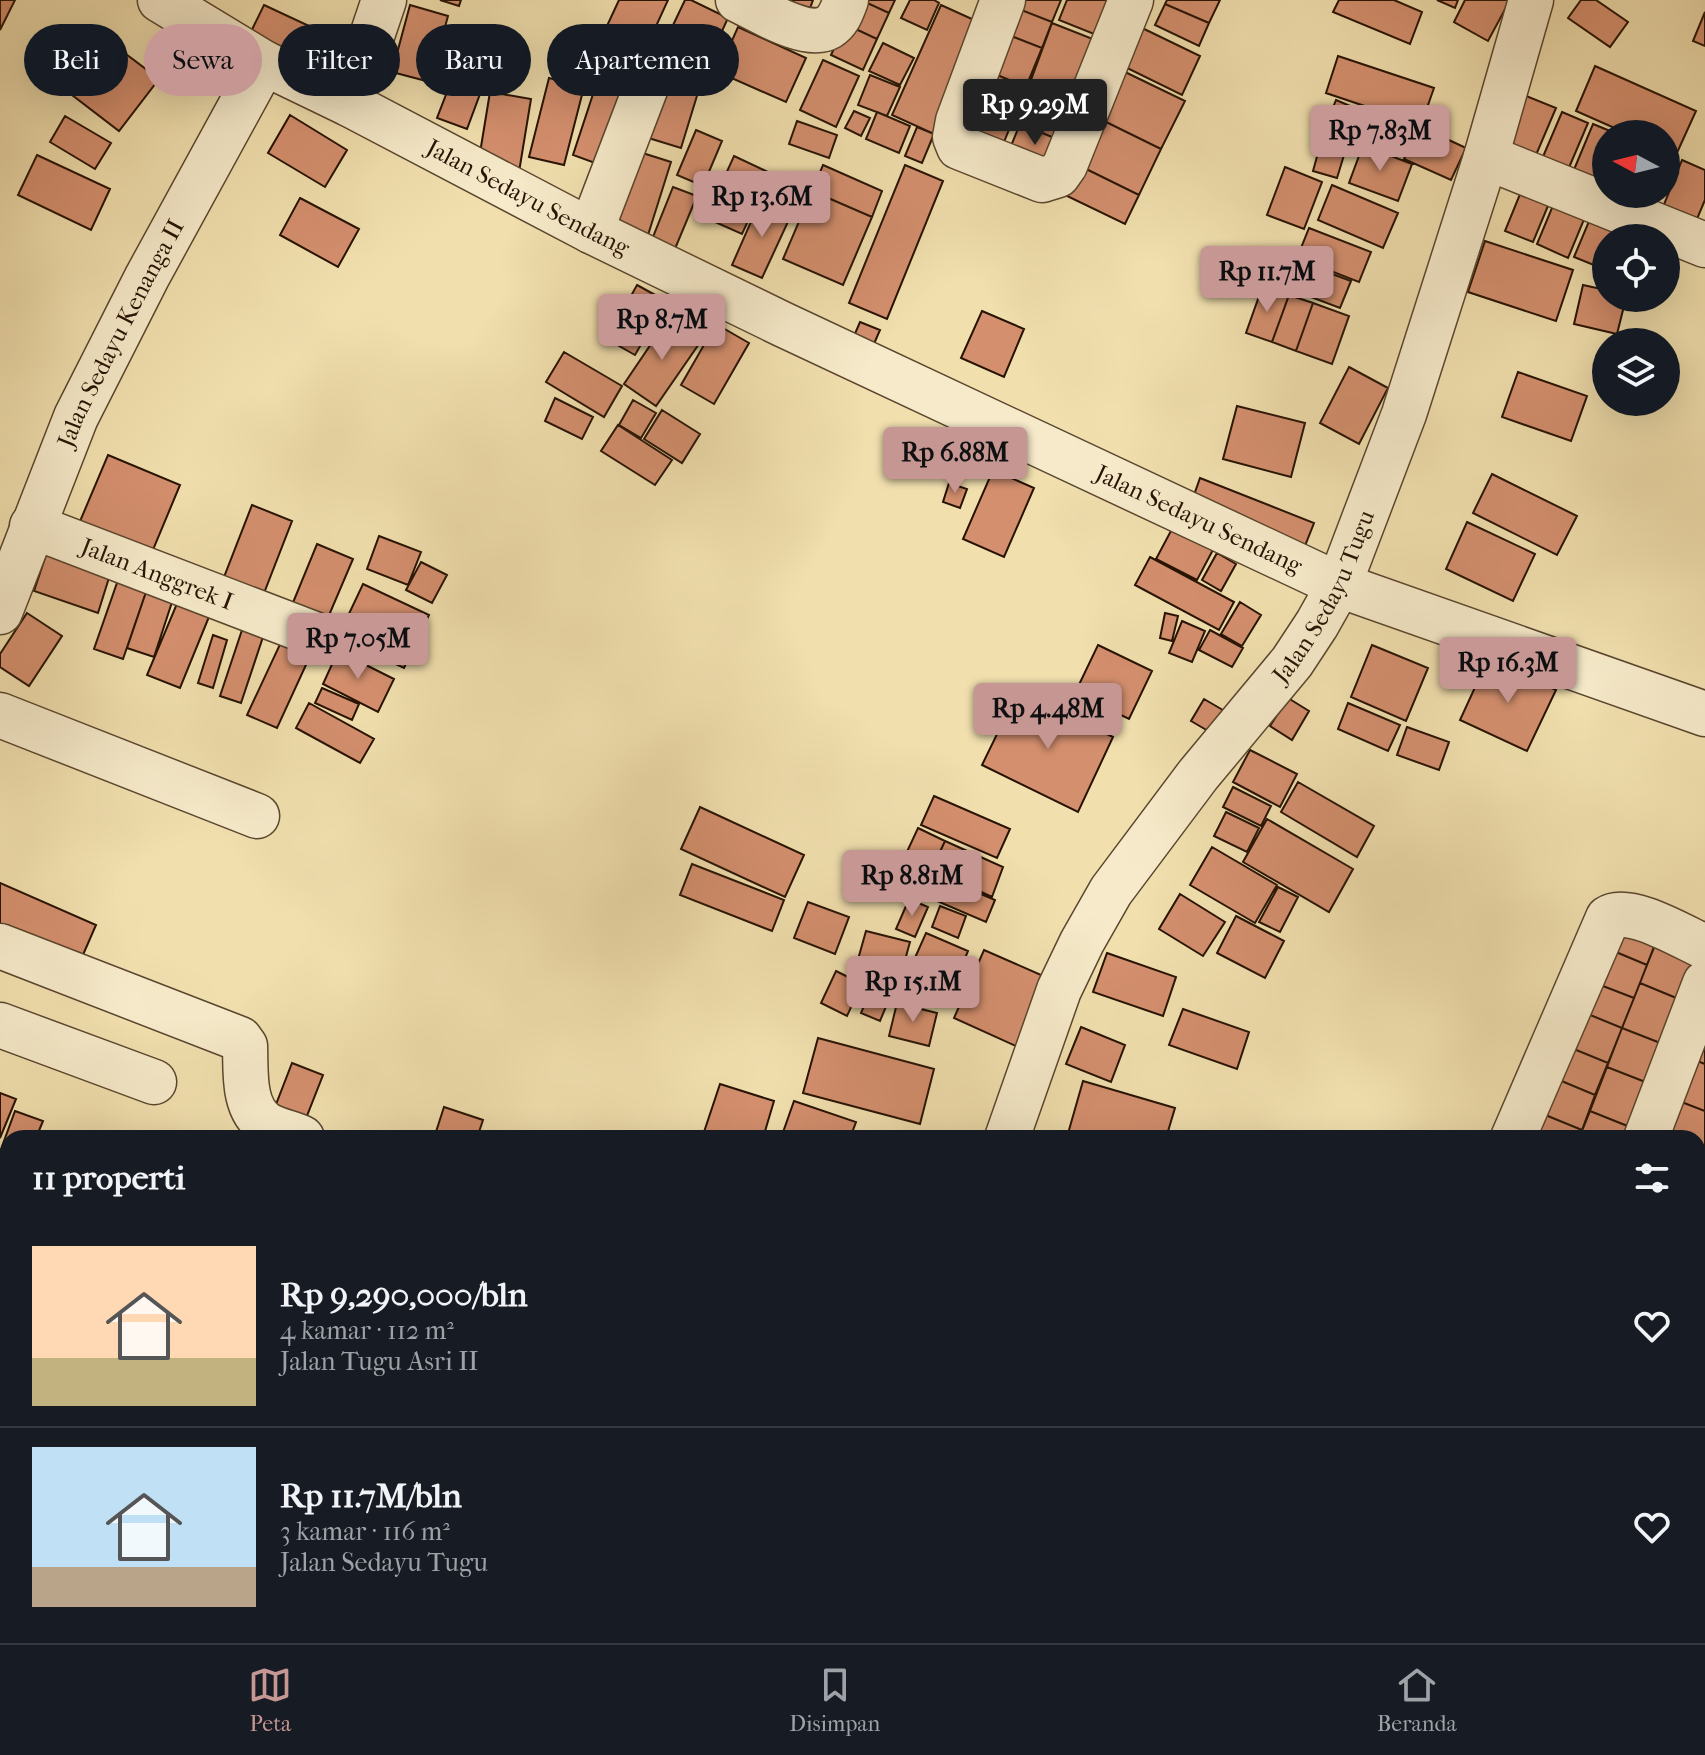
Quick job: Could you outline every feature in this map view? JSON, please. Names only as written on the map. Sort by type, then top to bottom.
[{"type":"street","name":"Jalan Sedayu Sendang","points":[[160,0],[264,63],[591,231],[1339,585],[1705,714]]},
{"type":"street","points":[[349,104],[384,0]]},
{"type":"street","points":[[738,0],[796,27],[816,30],[827,28],[838,18],[846,0]]},
{"type":"street","points":[[1003,0],[958,121],[956,142],[968,151],[1042,180],[1058,175],[1065,165],[1131,0]]},
{"type":"street","name":"Jalan Sedayu Tugu","points":[[1010,1130],[1059,990],[1111,891],[1198,775],[1292,662],[1339,585],[1404,414],[1486,157],[1531,0]]},
{"type":"street","name":"Jalan Sedayu Kenanga II","points":[[0,612],[76,417],[107,353],[264,63]]},
{"type":"street","points":[[591,231],[643,96]]},
{"type":"street","points":[[1486,157],[1705,245]]},
{"type":"street","name":"Jalan Anggrek I","points":[[32,526],[327,639]]},
{"type":"street","points":[[0,715],[257,816]]},
{"type":"street","points":[[1516,1130],[1588,959],[1604,924],[1615,913],[1630,914],[1705,947]]},
{"type":"street","points":[[0,946],[240,1039],[245,1046],[249,1100],[257,1115],[266,1123],[283,1130]]},
{"type":"street","points":[[1649,1130],[1705,983]]},
{"type":"street","points":[[0,1025],[154,1082]]},
{"type":"building","points":[[0,0],[15,0],[0,30]]},
{"type":"building","points":[[440,0],[461,0],[459,6]]},
{"type":"building","points":[[619,0],[668,0],[657,24],[608,24]]},
{"type":"building","points":[[685,0],[728,18],[725,24],[674,24]]},
{"type":"building","points":[[787,0],[813,0],[808,14]]},
{"type":"building","points":[[861,0],[889,13],[877,39],[845,24]]},
{"type":"building","points":[[861,0],[895,0],[889,13]]},
{"type":"building","points":[[910,0],[934,0],[939,3],[927,30],[901,18]]},
{"type":"building","points":[[1019,0],[1061,0],[1052,22],[1016,8]]},
{"type":"building","points":[[1067,0],[1118,0],[1104,38],[1059,20]]},
{"type":"building","points":[[1167,0],[1220,0],[1209,23],[1165,4]]},
{"type":"building","points":[[1339,0],[1394,0],[1422,12],[1410,44],[1333,12]]},
{"type":"building","points":[[1437,0],[1458,0],[1455,8]]},
{"type":"building","points":[[1465,0],[1510,0],[1488,41],[1454,22]]},
{"type":"building","points":[[1581,0],[1596,0],[1628,22],[1610,47],[1568,18]]},
{"type":"building","points":[[1165,4],[1209,23],[1199,46],[1155,25]]},
{"type":"building","points":[[264,5],[305,24],[278,24],[278,65],[262,57],[262,24],[255,24]]},
{"type":"building","points":[[410,5],[448,16],[446,24],[416,24],[416,78],[400,74],[400,42]]},
{"type":"building","points":[[941,5],[983,24],[934,134],[892,115]]},
{"type":"building","points":[[1016,8],[1052,22],[1042,48],[1006,34]]},
{"type":"building","points":[[1705,12],[1705,46],[1693,41]]},
{"type":"building","points":[[1052,23],[1103,43],[1082,99],[1031,80]]},
{"type":"building","points":[[845,24],[877,39],[863,70],[831,55]]},
{"type":"building","points":[[1138,26],[1200,56],[1182,95],[1119,64]]},
{"type":"building","points":[[739,27],[806,58],[786,102],[739,81]]},
{"type":"building","points":[[1006,34],[1042,48],[1026,87],[990,72]]},
{"type":"building","points":[[883,43],[914,58],[900,85],[869,71]]},
{"type":"building","points":[[128,56],[144,68],[146,96],[119,131],[73,96],[128,96]]},
{"type":"building","points":[[1338,56],[1434,88],[1421,125],[1326,93]]},
{"type":"building","points":[[823,60],[859,76],[836,127],[800,110]]},
{"type":"building","points":[[1595,66],[1696,111],[1680,146],[1680,120],[1596,120],[1576,111]]},
{"type":"building","points":[[1123,71],[1185,101],[1161,149],[1100,119]]},
{"type":"building","points":[[990,72],[1026,87],[1012,122],[976,107]]},
{"type":"building","points":[[870,75],[900,87],[887,116],[858,105]]},
{"type":"building","points":[[547,86],[547,96],[582,96],[564,165],[529,157]]},
{"type":"building","points":[[1033,92],[1075,110],[1062,141],[1020,124]]},
{"type":"building","points":[[1521,94],[1556,108],[1536,155],[1501,141]]},
{"type":"building","points":[[446,96],[479,96],[467,129],[437,118]]},
{"type":"building","points":[[489,96],[531,99],[519,172],[478,165]]},
{"type":"building","points":[[592,96],[630,96],[606,167],[573,155]]},
{"type":"building","points":[[654,96],[697,96],[681,148],[642,136]]},
{"type":"building","points":[[1336,100],[1355,108],[1345,133],[1326,125]]},
{"type":"building","points":[[976,107],[1012,122],[1000,152],[964,138]]},
{"type":"building","points":[[1362,109],[1408,122],[1399,152],[1353,138]]},
{"type":"building","points":[[854,111],[870,118],[861,136],[845,128]]},
{"type":"building","points":[[877,112],[910,126],[899,153],[866,139]]},
{"type":"building","points":[[1562,112],[1588,123],[1568,170],[1542,159]]},
{"type":"building","points":[[290,115],[347,150],[325,187],[268,153]]},
{"type":"building","points":[[65,116],[111,143],[95,169],[50,142]]},
{"type":"building","points":[[1100,119],[1161,149],[1139,195],[1078,165]]},
{"type":"building","points":[[797,121],[837,135],[829,158],[789,144]]},
{"type":"building","points":[[1020,124],[1062,141],[1050,171],[1008,153]]},
{"type":"building","points":[[1419,126],[1466,148],[1451,180],[1404,159]]},
{"type":"building","points":[[1592,126],[1592,181],[1573,172]]},
{"type":"building","points":[[917,127],[934,134],[922,163],[905,156]]},
{"type":"building","points":[[696,130],[722,141],[703,186],[677,175]]},
{"type":"building","points":[[1323,135],[1348,142],[1337,178],[1313,171]]},
{"type":"building","points":[[1363,145],[1412,164],[1398,201],[1349,183]]},
{"type":"building","points":[[633,150],[671,162],[648,235],[611,223]]},
{"type":"building","points":[[37,155],[110,189],[91,230],[18,195]]},
{"type":"building","points":[[734,156],[770,173],[742,234],[706,218]]},
{"type":"building","points":[[1682,160],[1705,170],[1705,200],[1694,226],[1661,212],[1663,208],[1680,208]]},
{"type":"building","points":[[823,165],[882,191],[872,217],[812,191]]},
{"type":"building","points":[[905,165],[943,181],[887,319],[849,303]]},
{"type":"building","points":[[1078,165],[1139,195],[1125,224],[1063,194]]},
{"type":"building","points":[[1285,167],[1322,182],[1304,229],[1267,215]]},
{"type":"building","points":[[1527,177],[1555,189],[1533,242],[1505,231]]},
{"type":"building","points":[[1332,185],[1398,213],[1383,248],[1318,220]]},
{"type":"building","points":[[673,187],[697,196],[672,256],[649,247]]},
{"type":"building","points":[[812,191],[872,217],[843,285],[783,259]]},
{"type":"building","points":[[1559,191],[1590,205],[1568,258],[1537,244]]},
{"type":"building","points":[[300,198],[359,229],[338,267],[280,235]]},
{"type":"building","points":[[761,199],[792,213],[762,278],[732,265]]},
{"type":"building","points":[[1595,208],[1633,223],[1592,224],[1592,264],[1574,257]]},
{"type":"building","points":[[1309,228],[1371,252],[1359,282],[1297,258]]},
{"type":"building","points":[[1485,241],[1573,270],[1556,321],[1468,292]]},
{"type":"building","points":[[1297,261],[1351,281],[1340,308],[1287,288]]},
{"type":"building","points":[[637,285],[666,301],[635,355],[607,339]]},
{"type":"building","points":[[1263,285],[1289,295],[1272,342],[1246,333]]},
{"type":"building","points":[[1583,285],[1592,287],[1592,312],[1622,312],[1618,328],[1592,328],[1574,324]]},
{"type":"building","points":[[1289,295],[1313,303],[1296,351],[1272,342]]},
{"type":"building","points":[[1313,303],[1349,316],[1332,364],[1296,351]]},
{"type":"building","points":[[982,311],[1024,329],[1004,377],[961,358]]},
{"type":"building","points":[[668,319],[701,341],[656,406],[624,384]]},
{"type":"building","points":[[860,322],[880,330],[867,360],[847,352]]},
{"type":"building","points":[[716,324],[749,343],[714,404],[681,385]]},
{"type":"building","points":[[564,352],[622,386],[604,417],[546,382]]},
{"type":"building","points":[[1349,367],[1388,388],[1359,444],[1320,423]]},
{"type":"building","points":[[1518,372],[1587,396],[1571,441],[1502,417]]},
{"type":"building","points":[[555,398],[593,417],[582,439],[545,421]]},
{"type":"building","points":[[633,400],[656,413],[641,438],[619,425]]},
{"type":"building","points":[[1237,406],[1305,423],[1291,477],[1223,459]]},
{"type":"building","points":[[662,410],[700,434],[682,463],[644,439]]},
{"type":"building","points":[[618,425],[672,460],[655,485],[601,451]]},
{"type":"building","points":[[108,455],[180,485],[150,557],[78,526]]},
{"type":"building","points":[[993,470],[1034,488],[1004,557],[963,539]]},
{"type":"building","points":[[1492,474],[1577,516],[1557,555],[1473,513]]},
{"type":"building","points":[[1200,478],[1314,523],[1301,556],[1188,512]]},
{"type":"building","points":[[949,483],[967,489],[960,508],[943,502]]},
{"type":"building","points":[[252,505],[292,521],[259,606],[219,590]]},
{"type":"building","points":[[1467,522],[1535,554],[1513,601],[1446,569]]},
{"type":"building","points":[[1173,527],[1214,548],[1197,580],[1156,559]]},
{"type":"building","points":[[379,536],[421,552],[408,585],[367,569]]},
{"type":"building","points":[[50,543],[113,565],[98,613],[34,591]]},
{"type":"building","points":[[317,544],[353,559],[327,620],[292,605]]},
{"type":"building","points":[[1217,553],[1236,564],[1221,591],[1202,580]]},
{"type":"building","points":[[1150,557],[1234,602],[1219,630],[1135,585]]},
{"type":"building","points":[[421,562],[447,575],[432,603],[406,590]]},
{"type":"building","points":[[118,580],[147,589],[123,659],[94,649]]},
{"type":"building","points":[[363,584],[429,615],[404,668],[338,637]]},
{"type":"building","points":[[147,589],[173,599],[154,657],[127,648]]},
{"type":"building","points":[[181,594],[213,607],[180,688],[147,675]]},
{"type":"building","points":[[1240,602],[1261,615],[1242,646],[1221,634]]},
{"type":"building","points":[[27,613],[62,636],[29,686],[0,667],[0,654]]},
{"type":"building","points":[[1165,613],[1178,616],[1172,641],[1160,638]]},
{"type":"building","points":[[1182,621],[1205,631],[1192,662],[1169,653]]},
{"type":"building","points":[[243,627],[264,634],[241,703],[220,696]]},
{"type":"building","points":[[1210,630],[1243,648],[1232,667],[1199,650]]},
{"type":"building","points":[[213,635],[227,640],[213,688],[198,683]]},
{"type":"building","points":[[282,640],[311,654],[277,728],[247,715]]},
{"type":"building","points":[[1098,645],[1152,671],[1129,719],[1075,693]]},
{"type":"building","points":[[1372,645],[1428,668],[1406,721],[1351,697]]},
{"type":"building","points":[[338,651],[394,679],[378,712],[323,684]]},
{"type":"building","points":[[1488,659],[1556,690],[1527,751],[1460,720]]},
{"type":"building","points":[[322,688],[359,704],[352,720],[315,703]]},
{"type":"building","points":[[1018,691],[1113,737],[1078,812],[982,765]]},
{"type":"building","points":[[1288,698],[1309,711],[1292,740],[1270,726]]},
{"type":"building","points":[[1204,699],[1228,713],[1215,735],[1191,721]]},
{"type":"building","points":[[309,703],[374,739],[360,763],[296,728]]},
{"type":"building","points":[[1348,703],[1400,725],[1388,751],[1338,729]]},
{"type":"building","points":[[1407,727],[1449,742],[1439,770],[1397,755]]},
{"type":"building","points":[[1250,750],[1297,774],[1280,807],[1233,782]]},
{"type":"building","points":[[1298,782],[1374,826],[1357,857],[1281,812]]},
{"type":"building","points":[[1233,787],[1271,806],[1261,826],[1223,807]]},
{"type":"building","points":[[934,796],[1010,829],[997,858],[921,825]]},
{"type":"building","points":[[700,807],[804,855],[785,897],[681,849]]},
{"type":"building","points":[[1226,812],[1259,828],[1247,852],[1214,836]]},
{"type":"building","points":[[1267,819],[1353,869],[1329,912],[1243,862]]},
{"type":"building","points":[[918,828],[945,841],[932,869],[905,856]]},
{"type":"building","points":[[945,841],[1003,867],[992,897],[932,869]]},
{"type":"building","points":[[1212,847],[1277,885],[1255,923],[1190,885]]},
{"type":"building","points":[[903,860],[927,870],[918,892],[894,882]]},
{"type":"building","points":[[692,864],[784,900],[772,931],[680,895]]},
{"type":"building","points":[[932,873],[995,900],[986,922],[923,895]]},
{"type":"building","points":[[0,883],[96,925],[76,971],[0,938]]},
{"type":"building","points":[[1278,887],[1298,897],[1280,932],[1259,922]]},
{"type":"building","points":[[1180,894],[1225,922],[1203,956],[1159,929]]},
{"type":"building","points":[[909,899],[928,907],[915,937],[896,929]]},
{"type":"building","points":[[808,902],[849,917],[835,954],[794,938]]},
{"type":"building","points":[[940,906],[966,916],[958,938],[932,927]]},
{"type":"building","points":[[1236,916],[1284,941],[1265,978],[1217,953]]},
{"type":"building","points":[[1615,918],[1659,935],[1647,965],[1604,947]]},
{"type":"building","points":[[866,931],[910,942],[899,982],[855,970]]},
{"type":"building","points":[[926,933],[968,951],[957,978],[914,960]]},
{"type":"building","points":[[1657,939],[1703,958],[1686,1002],[1640,983]]},
{"type":"building","points":[[1604,947],[1647,965],[1634,998],[1590,981]]},
{"type":"building","points":[[984,950],[1048,978],[1018,1047],[954,1018]]},
{"type":"building","points":[[1107,953],[1176,977],[1163,1016],[1093,992]]},
{"type":"building","points":[[836,971],[862,984],[847,1016],[821,1003]]},
{"type":"building","points":[[914,971],[946,985],[936,1007],[903,993]]},
{"type":"building","points":[[1590,981],[1634,998],[1622,1028],[1578,1010]]},
{"type":"building","points":[[1640,983],[1686,1002],[1668,1046],[1622,1028]]},
{"type":"building","points":[[868,996],[887,1004],[880,1021],[861,1013]]},
{"type":"building","points":[[897,1003],[937,1013],[929,1046],[889,1036]]},
{"type":"building","points":[[1183,1009],[1249,1032],[1237,1069],[1169,1045]]},
{"type":"building","points":[[1578,1010],[1622,1028],[1608,1063],[1564,1045]]},
{"type":"building","points":[[1081,1027],[1125,1045],[1111,1082],[1066,1064]]},
{"type":"building","points":[[1622,1028],[1668,1046],[1653,1085],[1607,1067]]},
{"type":"building","points":[[1705,1034],[1705,1064],[1695,1060]]},
{"type":"building","points":[[818,1038],[934,1069],[920,1124],[803,1093]]},
{"type":"building","points":[[1564,1045],[1608,1063],[1595,1095],[1552,1077]]},
{"type":"building","points":[[1695,1060],[1705,1064],[1705,1111],[1679,1101]]},
{"type":"building","points":[[292,1063],[323,1075],[301,1130],[270,1120]]},
{"type":"building","points":[[1607,1067],[1653,1085],[1635,1129],[1590,1111]]},
{"type":"building","points":[[1552,1077],[1595,1095],[1582,1130],[1538,1112]]},
{"type":"building","points":[[1083,1081],[1175,1108],[1168,1130],[1069,1130]]},
{"type":"building","points":[[720,1084],[774,1101],[765,1130],[705,1130]]},
{"type":"building","points":[[0,1093],[16,1099],[3,1130],[0,1130]]},
{"type":"building","points":[[794,1101],[856,1122],[853,1130],[784,1130]]},
{"type":"building","points":[[1679,1101],[1705,1111],[1705,1130],[1667,1130]]},
{"type":"building","points":[[444,1107],[483,1120],[480,1130],[437,1130]]},
{"type":"building","points":[[15,1111],[43,1121],[39,1130],[8,1130]]},
{"type":"building","points":[[1590,1111],[1635,1129],[1635,1130],[1582,1130]]},
{"type":"building","points":[[1538,1112],[1582,1130],[1530,1130]]}]
